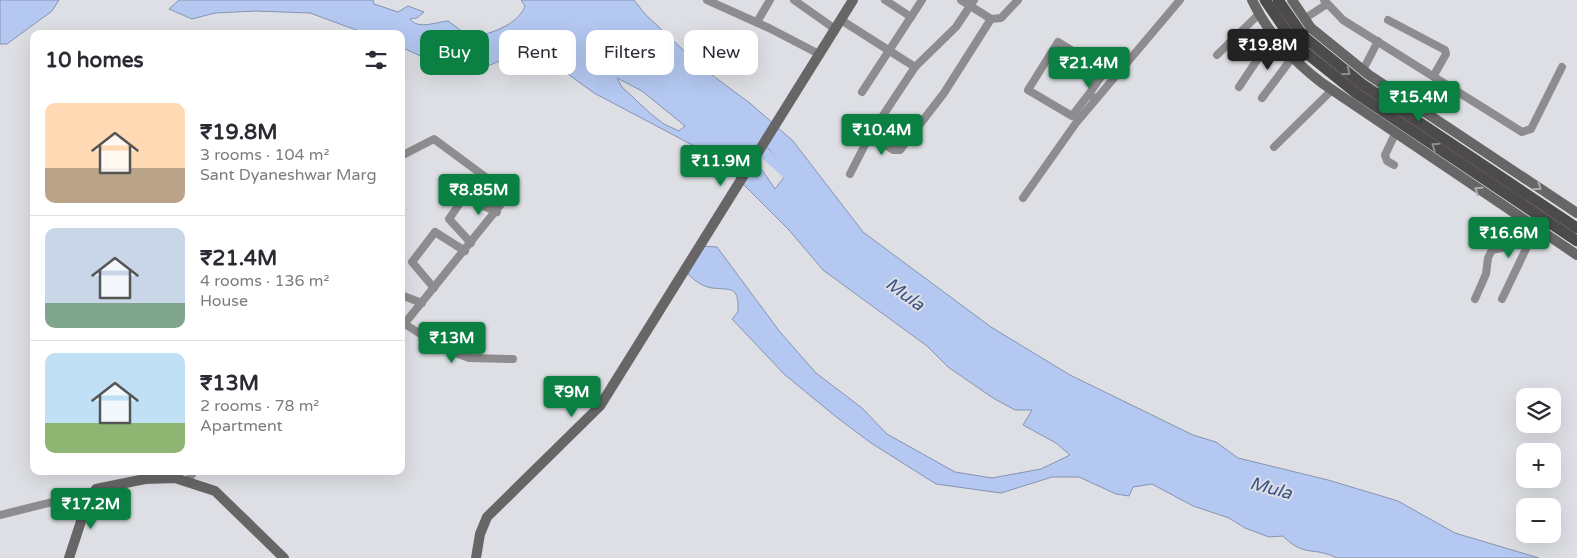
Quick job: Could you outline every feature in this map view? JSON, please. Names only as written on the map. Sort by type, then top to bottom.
[{"type":"main road","points":[[1265,0],[1295,44],[1356,93],[1577,241]]},
{"type":"main road","points":[[1278,0],[1303,36],[1362,84],[1577,228]]},
{"type":"street","points":[[707,0],[758,22],[819,54]]},
{"type":"street","points":[[794,0],[888,50],[915,67]]},
{"type":"street","points":[[885,0],[910,18]]},
{"type":"street","points":[[862,92],[922,0]]},
{"type":"street","points":[[961,0],[972,3],[991,19],[1001,18],[1018,0]]},
{"type":"street","points":[[1023,198],[1092,96],[1105,71],[1058,42],[1028,90],[1072,116],[1092,96],[1180,0]]},
{"type":"street","points":[[1252,0],[1273,36],[1292,58],[1332,90],[1577,256]]},
{"type":"street","points":[[1292,0],[1304,19],[1325,40],[1363,70],[1577,213]]},
{"type":"street","points":[[758,22],[768,1]]},
{"type":"street","points":[[476,558],[480,534],[487,517],[600,406],[838,24],[849,2]]},
{"type":"street","points":[[1304,19],[1326,2],[1343,20],[1434,75],[1522,132],[1527,132],[1531,129],[1562,67]]},
{"type":"street","points":[[850,174],[870,136],[915,67],[956,27],[972,3]]},
{"type":"street","points":[[1218,55],[1259,14]]},
{"type":"street","points":[[870,136],[893,150],[900,150],[944,94],[991,19]]},
{"type":"street","points":[[1388,20],[1445,50],[1446,54],[1434,75]]},
{"type":"street","points":[[1239,87],[1273,36]]},
{"type":"street","points":[[1363,70],[1378,41]]},
{"type":"street","points":[[1262,98],[1292,58]]},
{"type":"street","points":[[1274,147],[1332,90]]},
{"type":"street","points":[[1394,165],[1387,161],[1385,155],[1395,134]]},
{"type":"street","points":[[405,154],[434,140],[503,190],[506,198],[497,212],[405,324]]},
{"type":"street","points":[[471,243],[449,219],[464,197],[497,212]]},
{"type":"street","points":[[1475,299],[1486,274],[1488,258],[1492,250],[1502,248],[1522,219]]},
{"type":"street","points":[[1502,300],[1536,228]]},
{"type":"street","points":[[434,288],[412,262],[435,232],[465,251]]},
{"type":"street","points":[[405,297],[422,303]]},
{"type":"street","points":[[405,327],[442,348],[469,358],[513,359]]},
{"type":"street","points":[[187,482],[191,475]]},
{"type":"street","points":[[0,515],[93,492],[99,488],[145,479],[175,478],[214,491],[284,558]]},
{"type":"street","points":[[69,558],[93,492]]},
{"type":"water","points":[[0,0],[59,0],[52,11],[7,44],[0,44]]},
{"type":"water","points":[[179,0],[373,0],[374,4],[398,12],[408,6],[424,12],[417,18],[410,19],[418,24],[448,21],[460,30],[420,30],[420,56],[405,49],[405,30],[356,30],[310,13],[256,11],[215,13],[192,19],[169,9]]},
{"type":"water","points":[[521,0],[634,0],[662,30],[586,30],[586,75],[674,75],[674,41],[684,51],[684,75],[712,75],[751,104],[793,141],[863,232],[991,327],[1070,375],[1193,435],[1216,442],[1238,458],[1328,480],[1398,501],[1455,533],[1539,558],[1337,558],[1297,547],[1283,536],[1269,537],[1245,528],[1229,518],[1193,506],[1152,484],[1133,487],[1129,496],[1116,494],[1079,477],[1052,477],[1001,493],[936,484],[871,443],[784,374],[732,319],[738,312],[737,298],[733,291],[704,286],[685,271],[701,246],[717,247],[780,332],[816,373],[862,408],[887,434],[955,472],[992,478],[1041,469],[1070,455],[1056,443],[1023,425],[1032,410],[1015,410],[993,398],[948,367],[927,346],[823,270],[789,230],[717,158],[594,93],[569,75],[576,75],[576,30],[499,30],[499,61],[489,65],[489,33],[510,24],[516,19],[525,6]],"holes":[[[617,78],[642,91],[685,126],[679,131],[664,124],[622,87]],[[758,148],[769,149],[782,164],[785,176],[775,189],[762,170],[756,169],[752,160]]]},
{"type":"waterway","name":"Mula","points":[[753,143],[788,174],[793,183]]}]
